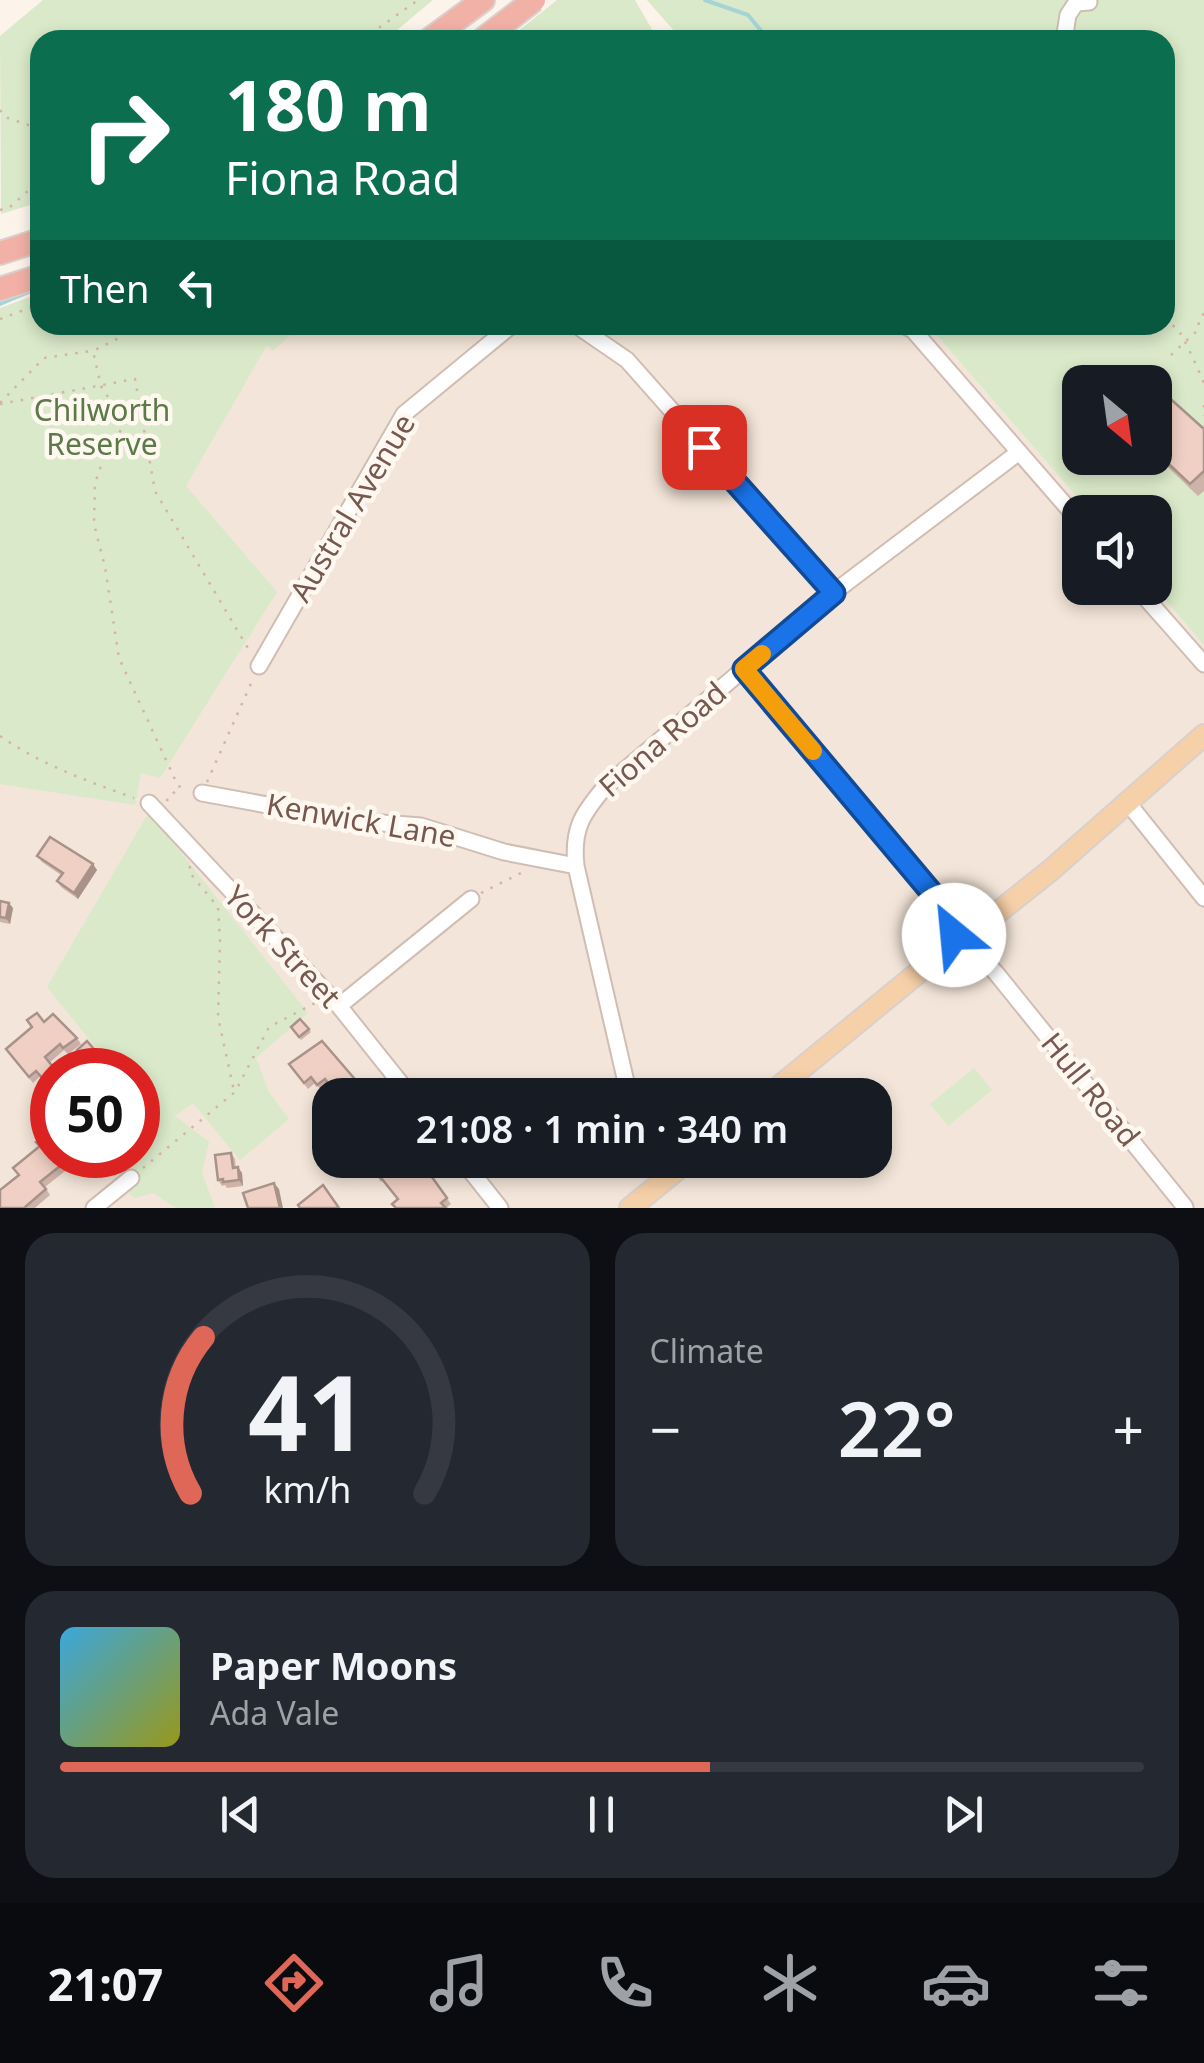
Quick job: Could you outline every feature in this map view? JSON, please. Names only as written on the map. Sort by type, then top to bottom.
[{"type":"highway","points":[[442,30],[483,0]]},
{"type":"highway","points":[[495,30],[534,0]]},
{"type":"highway","points":[[0,253],[30,243]]},
{"type":"highway","points":[[0,289],[30,279]]},
{"type":"main road","points":[[789,1078],[1051,870],[1204,735]]},
{"type":"main road","points":[[630,1208],[668,1178]]},
{"type":"street","points":[[1066,30],[1068,15],[1076,4],[1089,2]]},
{"type":"street","name":"Austral Avenue","points":[[259,666],[404,414],[500,335]]},
{"type":"street","points":[[591,335],[627,360],[834,593]]},
{"type":"street","points":[[917,335],[1062,501]]},
{"type":"street","name":"Fiona Road","points":[[625,1078],[576,866],[574,843],[580,822],[604,787],[834,593],[1019,452]]},
{"type":"street","points":[[1152,605],[1204,664]]},
{"type":"street","name":"Hull Road","points":[[744,669],[1189,1208]]},
{"type":"street","name":"Kenwick Lane","points":[[202,793],[355,821],[420,826],[504,852],[576,866]]},
{"type":"street","name":"York Street","points":[[149,803],[334,1001],[396,1078]]},
{"type":"street","points":[[1128,804],[1204,898]]},
{"type":"street","points":[[334,1001],[471,899]]},
{"type":"street","points":[[94,1208],[130,1178]]},
{"type":"street","points":[[476,1178],[500,1208]]},
{"type":"path","points":[[376,30],[418,0]]},
{"type":"path","points":[[0,110],[4,118],[30,126]]},
{"type":"path","points":[[0,210],[10,207],[30,189]]},
{"type":"path","points":[[0,319],[30,308]]},
{"type":"path","points":[[1171,354],[1198,330],[1204,314]]},
{"type":"path","points":[[1175,327],[1182,334],[1204,384]]},
{"type":"path","points":[[0,404],[44,358],[93,351],[122,335]]},
{"type":"path","points":[[0,736],[63,772],[149,803],[169,800],[178,786],[119,658],[94,524],[95,483],[106,452],[124,424],[101,386],[93,351]]},
{"type":"path","points":[[0,404],[134,379],[154,491],[259,666],[202,793]]},
{"type":"path","points":[[1204,404],[1204,416]]},
{"type":"path","points":[[192,849],[189,872],[218,907],[218,1017],[234,1092]]},
{"type":"path","points":[[471,899],[525,871]]},
{"type":"path","points":[[160,1153],[234,1092],[269,1027],[334,1001]]},
{"type":"shaded area","points":[[275,335],[937,335],[1075,495],[1062,495],[1062,605],[1170,605],[1204,645],[1204,1208],[0,1208],[0,604]]},
{"type":"green space","points":[[43,0],[433,0],[397,30],[30,30],[30,205],[1,214],[0,36]]},
{"type":"green space","points":[[557,0],[635,0],[652,30],[520,30]]},
{"type":"green space","points":[[647,0],[1204,0],[1204,645],[1170,605],[1172,495],[1075,495],[937,335],[1175,335],[1175,30],[673,30]]},
{"type":"green space","name":"Chilworth Reserve","points":[[30,297],[30,335],[290,335],[273,351],[267,345],[186,486],[277,592],[160,778],[141,773],[135,805],[0,784],[0,308]]},
{"type":"green space","points":[[149,812],[308,1013],[256,1058],[269,1092],[289,1119],[240,1160],[193,1103],[175,1116],[209,1142],[202,1173],[215,1208],[176,1208],[153,1193],[135,1198],[126,1189],[120,1178],[160,1178],[160,1048],[96,1048],[47,987]]},
{"type":"green space","points":[[974,1068],[992,1090],[948,1126],[930,1104]]},
{"type":"building","points":[[1172,400],[1204,429],[1204,471],[1190,484],[1172,467]]},
{"type":"building","points":[[50,837],[93,864],[74,893],[57,881],[63,873],[37,856]]},
{"type":"building","points":[[0,901],[9,903],[6,918],[0,917]]},
{"type":"building","points":[[37,1013],[44,1022],[53,1014],[77,1038],[63,1048],[60,1044],[55,1048],[30,1048],[29,1077],[6,1049],[32,1027],[27,1020]]},
{"type":"building","points":[[300,1019],[309,1029],[299,1037],[291,1027]]},
{"type":"building","points":[[322,1041],[354,1078],[311,1077],[304,1083],[289,1064]]},
{"type":"building","points":[[231,1153],[239,1180],[223,1182],[218,1180],[215,1155]]},
{"type":"building","points":[[30,1154],[30,1178],[45,1178],[40,1182],[46,1189],[24,1208],[0,1208],[0,1190],[19,1175],[13,1168]]},
{"type":"building","points":[[381,1178],[433,1178],[447,1198],[441,1203],[446,1208],[396,1208],[392,1204],[398,1199]]},
{"type":"building","points":[[274,1183],[280,1208],[248,1208],[243,1193]]},
{"type":"building","points":[[323,1185],[339,1208],[300,1208],[298,1205]]},
{"type":"waterway","points":[[705,0],[748,15],[761,30]]},
{"type":"waterway","points":[[0,304],[30,292]]},
{"type":"slow traffic","points":[[762,654],[744,669],[813,751]]},
{"type":"route","points":[[704,447],[834,593],[744,669],[942,905],[956,930],[954,935]]}]
